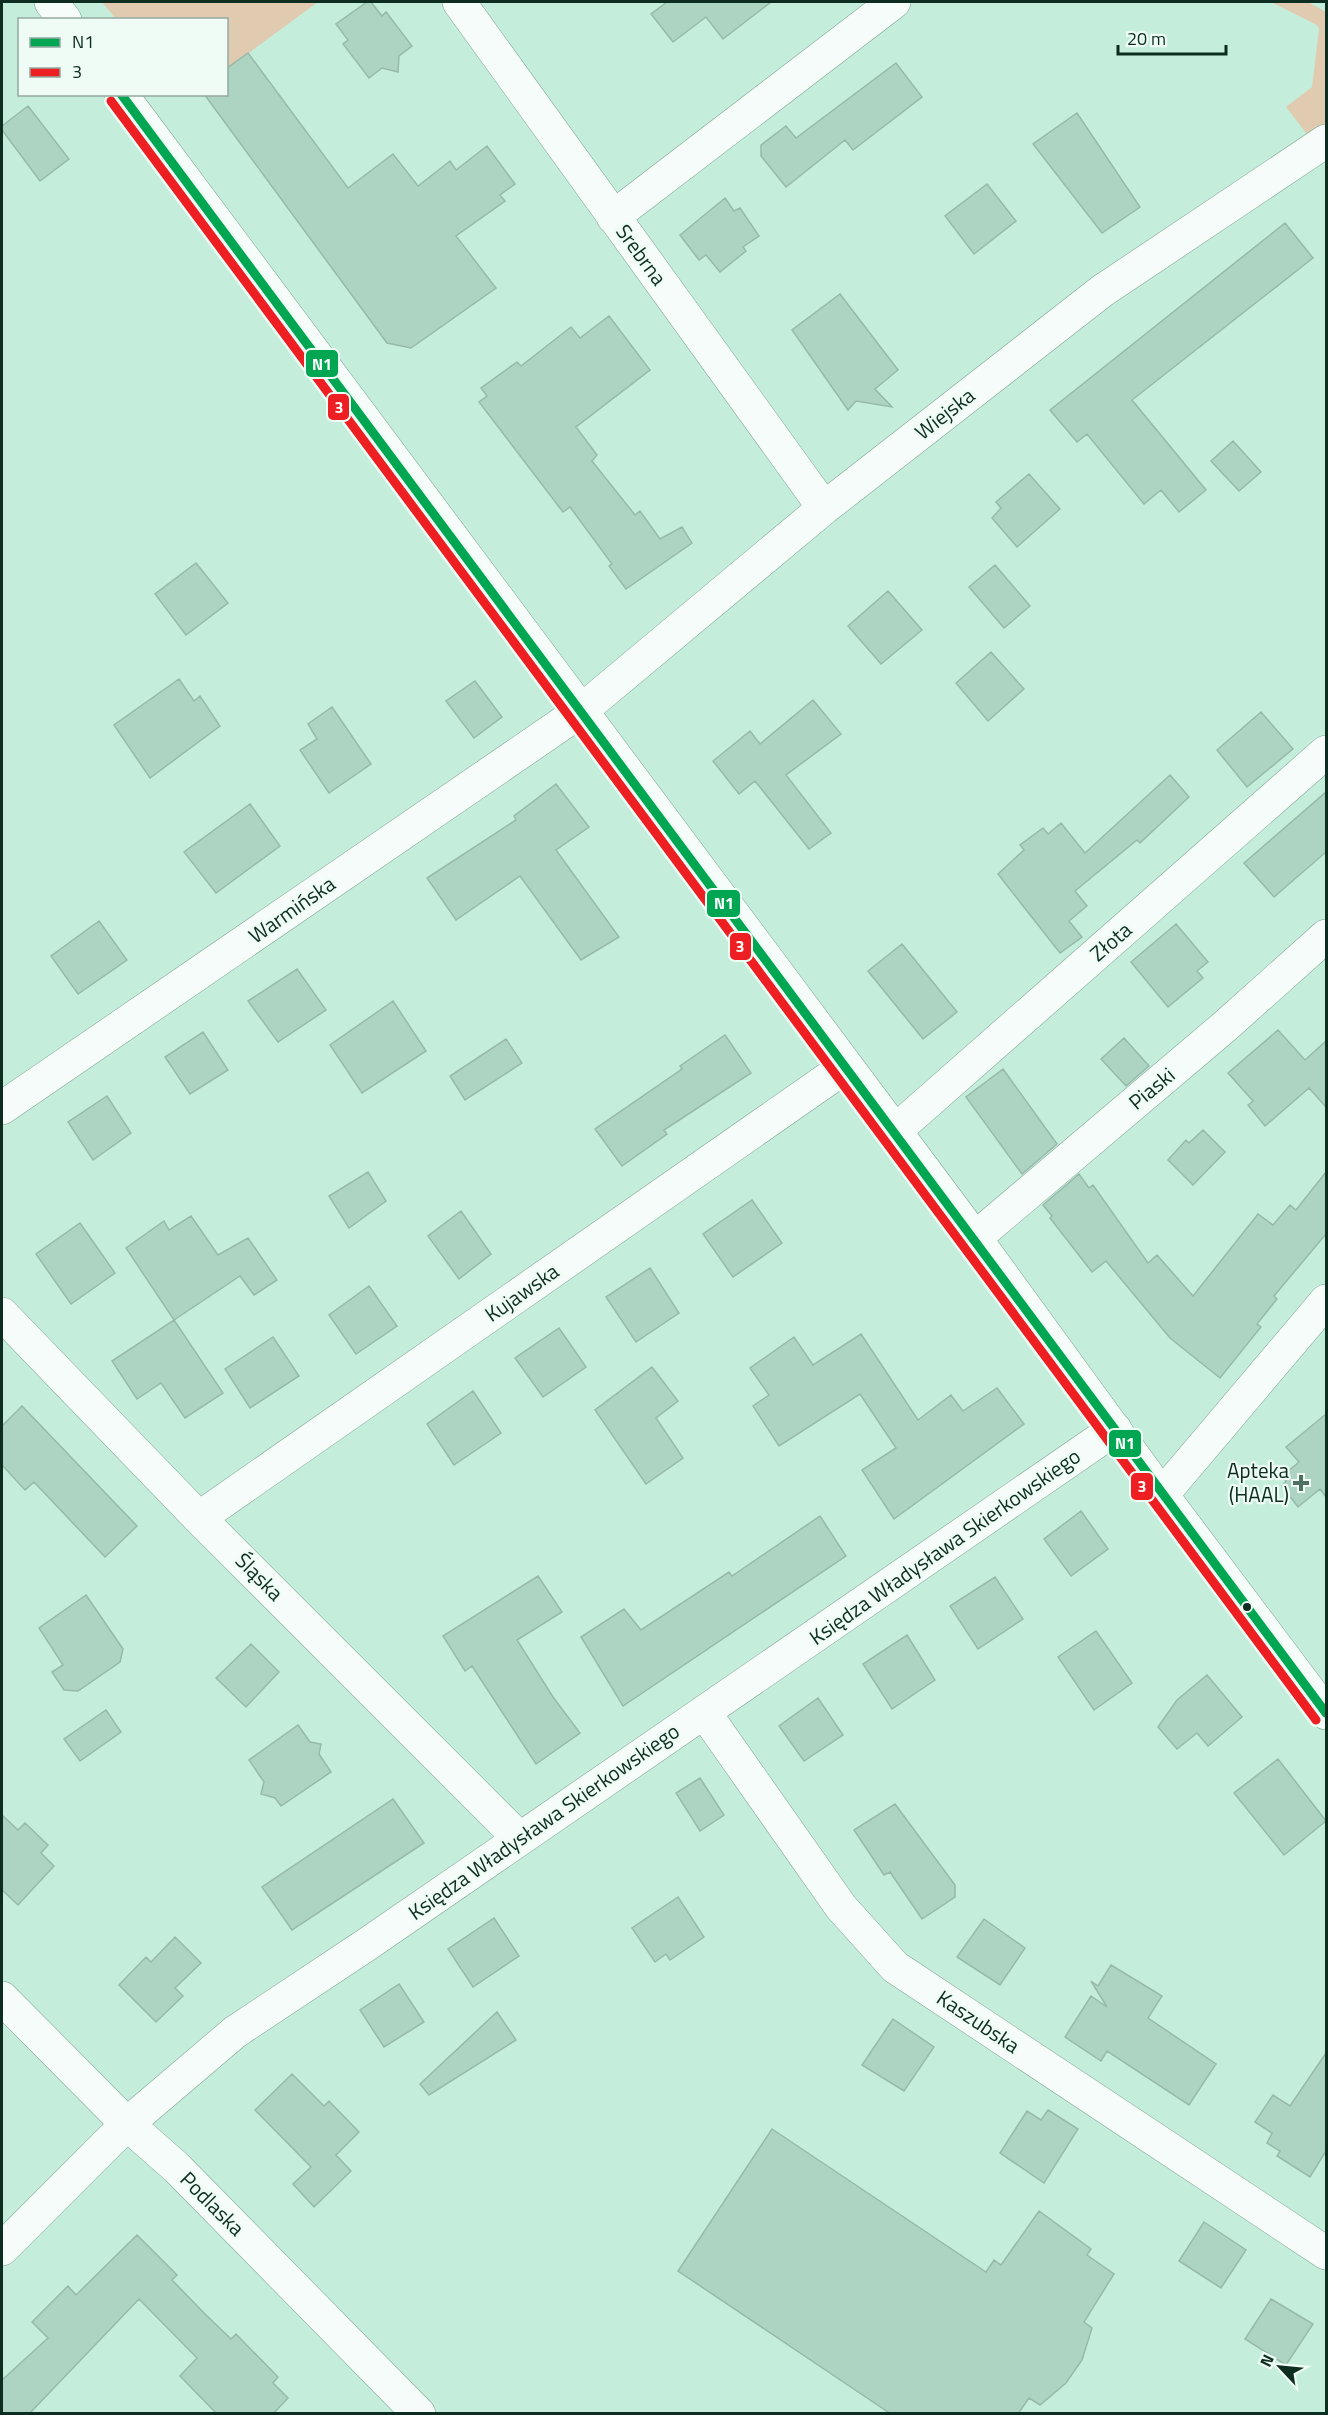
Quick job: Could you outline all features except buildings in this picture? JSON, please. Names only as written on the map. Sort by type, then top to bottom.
[{"type":"street","points":[[51,2],[63,18]]},
{"type":"street","name":"Srebrna","points":[[459,2],[824,508]]},
{"type":"street","points":[[613,217],[894,2]]},
{"type":"street","points":[[122,96],[582,710],[845,1067],[975,1238],[1162,1495],[1326,1713]]},
{"type":"street","name":"Wiejska","points":[[582,710],[824,508],[1102,291],[1326,141]]},
{"type":"street","name":"Warmińska","points":[[2,1108],[582,710]]},
{"type":"street","name":"Złota","points":[[895,1131],[1326,752]]},
{"type":"street","name":"Piaski","points":[[975,1238],[1214,1036],[1326,936]]},
{"type":"street","name":"Kujawska","points":[[199,1518],[845,1067]]},
{"type":"street","points":[[1162,1495],[1326,1301]]},
{"type":"street","name":"Śląska","points":[[2,1314],[199,1518],[519,1838]]},
{"type":"street","name":"Księdza Władysława Skierkowskiego","points":[[2,2249],[128,2124],[235,2032],[366,1945],[1115,1429]]},
{"type":"street","name":"Kaszubska","points":[[704,1712],[841,1908],[895,1967],[1326,2253]]},
{"type":"street","name":"Podlaska","points":[[2,1998],[128,2124],[176,2168],[419,2414]]},
{"type":"shaded area","points":[[102,2],[318,2],[228,68],[228,18],[115,18]]},
{"type":"shaded area","points":[[1271,2],[1308,2],[1326,12],[1326,128],[1310,138],[1286,107],[1312,87],[1319,29],[1317,25]]},
{"type":"transit line","name":"N1","points":[[122,96],[1326,1713]]},
{"type":"transit line","name":"3","points":[[111,101],[1316,1720]]},
{"type":"place","name":"Apteka (HAAL)","points":[[1301,1483]]}]
